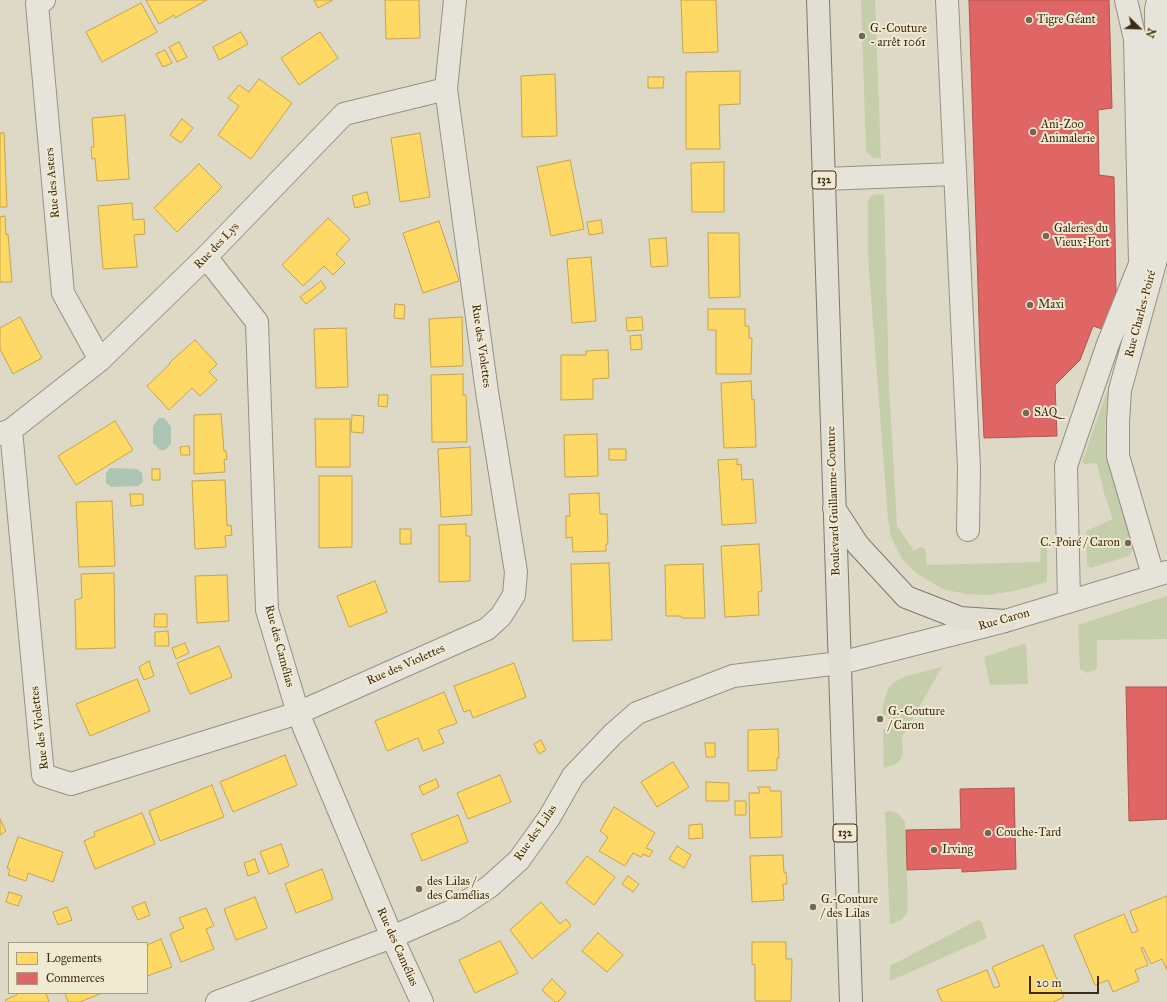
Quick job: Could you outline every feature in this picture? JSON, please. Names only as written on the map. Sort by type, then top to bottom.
[{"type":"main road","name":"Boulevard Guillaume-Couture","points":[[818,0],[851,1002]]},
{"type":"main road","points":[[834,508],[858,545],[906,597],[960,618],[1005,620]]},
{"type":"street","name":"Rue des Asters","points":[[44,0],[37,4],[63,292],[100,360]]},
{"type":"street","name":"Rue des Violettes","points":[[5,432],[43,774],[71,784],[298,713],[487,629],[501,616],[514,595],[516,572],[487,392],[446,90],[455,0]]},
{"type":"street","points":[[947,0],[969,468],[968,530]]},
{"type":"street","points":[[1069,601],[1066,466],[1108,344],[1140,264],[1135,39],[1126,0]]},
{"type":"street","name":"Rue Charles-Poiré","points":[[1158,0],[1156,10],[1158,252],[1120,390],[1118,456],[1160,574]]},
{"type":"street","name":"Rue des Lys","points":[[5,432],[100,360],[206,257],[344,114],[446,90]]},
{"type":"street","points":[[824,179],[955,174]]},
{"type":"street","name":"Rue des Camélias","points":[[206,257],[257,322],[267,610],[298,713],[392,937],[422,1002]]},
{"type":"street","name":"Rue Caron","points":[[840,663],[1005,620],[1160,574]]},
{"type":"street","name":"Rue des Lilas","points":[[216,1002],[392,937],[454,910],[489,887],[519,860],[549,818],[573,776],[613,734],[637,713],[733,676],[840,663]]},
{"type":"shaded area","points":[[861,0],[875,0],[881,158],[873,158],[866,151]]},
{"type":"shaded area","points":[[876,194],[884,195],[889,387],[897,526],[914,551],[921,547],[925,549],[927,565],[1040,562],[1041,546],[1045,542],[1047,544],[1047,582],[1014,591],[989,595],[965,594],[943,589],[916,573],[902,559],[891,537],[888,519],[868,256],[868,201],[871,196]]},
{"type":"shaded area","points":[[1109,386],[1105,427],[1109,462],[1133,542],[1132,551],[1129,556],[1090,568],[1087,565],[1086,531],[1113,519],[1104,493],[1097,463],[1085,464],[1082,462]]},
{"type":"shaded area","points":[[159,418],[164,418],[171,426],[171,444],[165,450],[160,450],[153,443],[153,426]]},
{"type":"shaded area","points":[[110,468],[137,469],[142,473],[143,482],[138,486],[111,487],[106,483],[106,473]]},
{"type":"shaded area","points":[[1167,596],[1167,639],[1097,640],[1097,669],[1087,673],[1080,669],[1078,625]]},
{"type":"shaded area","points":[[1026,643],[1028,683],[990,685],[984,657]]},
{"type":"shaded area","points":[[942,667],[902,737],[903,753],[900,760],[896,764],[884,768],[883,729],[890,729],[889,715],[882,715],[883,704],[888,689],[893,683],[906,676]]},
{"type":"shaded area","points":[[891,811],[898,813],[905,822],[908,908],[906,915],[902,919],[890,924],[885,812]]},
{"type":"shaded area","points":[[978,920],[981,921],[987,938],[890,981],[890,966]]},
{"type":"building: Logements","points":[[146,0],[207,0],[175,18],[174,15],[159,24]]},
{"type":"building: Logements","points":[[314,0],[333,0],[318,8]]},
{"type":"building: Logements","points":[[385,0],[419,0],[420,38],[386,39]]},
{"type":"building: Logements","points":[[681,0],[716,0],[718,52],[683,53]]},
{"type":"building: Logements","points":[[141,3],[157,32],[102,62],[86,32]]},
{"type":"building: Logements","points":[[241,32],[248,44],[219,60],[213,47]]},
{"type":"building: Logements","points":[[320,32],[338,58],[299,85],[281,58]]},
{"type":"building: Logements","points":[[179,42],[187,57],[177,62],[169,47]]},
{"type":"building: Logements","points":[[165,50],[172,63],[163,67],[156,54]]},
{"type":"building: Logements","points":[[740,71],[740,104],[719,105],[720,149],[686,149],[686,72]]},
{"type":"building: Logements","points":[[555,74],[557,136],[522,137],[521,76]]},
{"type":"building: Logements","points":[[648,77],[664,77],[663,88],[648,88]]},
{"type":"building: Logements","points":[[259,79],[292,103],[251,159],[218,135],[239,106],[228,98],[239,85],[249,92]]},
{"type":"building: Logements","points":[[125,115],[129,179],[97,181],[95,158],[92,159],[91,147],[94,147],[92,118]]},
{"type":"building: Logements","points":[[182,119],[193,128],[181,143],[170,135]]},
{"type":"building: Logements","points":[[0,133],[4,133],[7,207],[0,207]]},
{"type":"building: Logements","points":[[420,133],[430,197],[400,202],[391,138]]},
{"type":"building: Logements","points":[[570,160],[584,229],[551,236],[537,167]]},
{"type":"building: Logements","points":[[724,162],[724,212],[692,212],[691,163]]},
{"type":"building: Logements","points":[[199,164],[222,187],[177,232],[154,208]]},
{"type":"building: Logements","points":[[367,192],[370,204],[355,208],[352,196]]},
{"type":"building: Logements","points":[[132,203],[133,220],[144,219],[145,234],[134,235],[137,267],[103,269],[98,206]]},
{"type":"building: Logements","points":[[5,216],[12,282],[0,282],[0,217]]},
{"type":"building: Logements","points":[[328,218],[350,239],[336,254],[345,263],[333,275],[324,266],[303,286],[282,265]]},
{"type":"building: Logements","points":[[601,220],[603,233],[589,235],[587,222]]},
{"type":"building: Logements","points":[[439,221],[459,281],[423,293],[403,233]]},
{"type":"building: Logements","points":[[708,233],[739,233],[740,297],[709,298]]},
{"type":"building: Logements","points":[[666,238],[668,266],[651,267],[649,239]]},
{"type":"building: Logements","points":[[591,257],[596,321],[572,323],[567,259]]},
{"type":"building: Logements","points":[[321,281],[326,288],[306,304],[300,297]]},
{"type":"building: Logements","points":[[395,304],[405,305],[404,319],[394,318]]},
{"type":"building: Logements","points":[[708,309],[745,309],[745,326],[749,326],[749,338],[752,338],[751,374],[716,374],[716,330],[708,330]]},
{"type":"building: Logements","points":[[20,317],[42,358],[13,374],[0,349],[0,328]]},
{"type":"building: Logements","points":[[462,317],[463,366],[431,367],[429,319]]},
{"type":"building: Logements","points":[[642,317],[643,330],[627,331],[626,318]]},
{"type":"building: Logements","points":[[346,328],[348,387],[316,388],[314,329]]},
{"type":"building: Logements","points":[[641,335],[642,349],[631,350],[630,336]]},
{"type":"building: Logements","points":[[195,340],[217,364],[209,372],[217,380],[200,396],[192,388],[169,410],[147,386],[170,364],[169,363]]},
{"type":"building: Logements","points":[[608,350],[609,378],[593,379],[593,399],[561,400],[561,355],[586,355],[586,351]]},
{"type":"building: Logements","points":[[463,374],[463,395],[466,395],[467,442],[432,442],[431,375]]},
{"type":"building: Logements","points":[[751,381],[752,400],[754,399],[756,447],[724,448],[721,383]]},
{"type":"building: Logements","points":[[379,395],[388,395],[387,407],[378,406]]},
{"type":"building: Logements","points":[[221,414],[224,451],[226,451],[227,459],[224,460],[225,472],[194,474],[194,415]]},
{"type":"building: Logements","points":[[352,415],[364,416],[363,433],[351,432]]},
{"type":"building: Logements","points":[[315,419],[350,419],[350,467],[316,467]]},
{"type":"building: Logements","points":[[115,421],[133,450],[76,485],[58,456]]},
{"type":"building: Logements","points":[[597,434],[598,476],[565,477],[564,435]]},
{"type":"building: Logements","points":[[189,446],[190,455],[181,455],[180,447]]},
{"type":"building: Logements","points":[[470,447],[472,515],[441,517],[438,449]]},
{"type":"building: Logements","points":[[609,449],[626,449],[626,460],[609,460]]},
{"type":"building: Logements","points":[[737,459],[737,465],[741,464],[742,480],[753,479],[756,523],[722,525],[718,460]]},
{"type":"building: Logements","points":[[152,469],[160,469],[160,480],[152,480]]},
{"type":"building: Logements","points":[[319,476],[352,476],[352,547],[319,548]]},
{"type":"building: Logements","points":[[225,480],[227,526],[231,525],[232,535],[225,536],[226,547],[195,549],[192,481]]},
{"type":"building: Logements","points":[[599,493],[600,514],[607,514],[608,544],[606,544],[606,551],[573,552],[572,537],[566,538],[566,516],[570,516],[569,494]]},
{"type":"building: Logements","points":[[130,494],[143,494],[143,505],[131,506]]},
{"type":"building: Logements","points":[[112,501],[115,566],[79,567],[76,502]]},
{"type":"building: Logements","points":[[466,524],[466,536],[470,536],[470,581],[439,582],[439,525]]},
{"type":"building: Logements","points":[[400,529],[411,529],[411,544],[400,544]]},
{"type":"building: Logements","points":[[759,544],[762,591],[758,592],[759,615],[725,617],[721,546]]},
{"type":"building: Logements","points":[[609,563],[612,640],[573,641],[571,564]]},
{"type":"building: Logements","points":[[703,564],[705,618],[666,616],[665,565]]},
{"type":"building: Logements","points":[[114,573],[115,648],[76,649],[75,600],[82,598],[81,574]]},
{"type":"building: Logements","points":[[227,575],[229,621],[197,623],[195,576]]},
{"type":"building: Logements","points":[[375,581],[387,612],[349,627],[337,596]]},
{"type":"building: Logements","points":[[155,614],[167,614],[167,627],[154,627]]},
{"type":"building: Logements","points":[[168,631],[169,646],[155,646],[155,632]]},
{"type":"building: Logements","points":[[185,643],[189,653],[176,659],[172,648]]},
{"type":"building: Logements","points":[[219,646],[232,677],[190,694],[177,663]]},
{"type":"building: Logements","points":[[149,661],[154,676],[144,680],[139,667]]},
{"type":"building: Logements","points":[[514,663],[526,697],[473,718],[470,710],[464,712],[454,686]]},
{"type":"building: Logements","points":[[137,679],[150,711],[90,736],[76,704]]},
{"type":"building: Logements","points":[[444,692],[457,723],[438,730],[444,743],[423,751],[418,738],[387,751],[375,721]]},
{"type":"building: Logements","points":[[778,729],[779,758],[777,758],[777,770],[748,771],[748,730]]},
{"type":"building: Logements","points":[[541,740],[546,750],[539,754],[534,744]]},
{"type":"building: Logements","points":[[705,743],[715,743],[715,757],[706,757]]},
{"type":"building: Logements","points":[[285,755],[297,785],[233,812],[220,782]]},
{"type":"building: Logements","points":[[673,762],[689,787],[657,807],[641,782]]},
{"type":"building: Logements","points":[[500,775],[511,802],[468,819],[457,793]]},
{"type":"building: Logements","points":[[436,779],[439,787],[423,795],[419,786]]},
{"type":"building: Logements","points":[[706,782],[729,783],[729,801],[706,801]]},
{"type":"building: Logements","points":[[212,785],[224,817],[160,841],[149,811]]},
{"type":"building: Logements","points":[[758,787],[770,787],[770,791],[781,791],[782,837],[750,838],[749,793],[760,793]]},
{"type":"building: Logements","points":[[735,801],[746,801],[746,815],[735,815]]},
{"type":"building: Logements","points":[[614,807],[655,833],[646,848],[653,851],[649,857],[643,854],[641,857],[633,853],[625,866],[599,851],[608,837],[600,831]]},
{"type":"building: Logements","points":[[142,813],[155,844],[95,869],[84,841],[95,836],[94,832]]},
{"type":"building: Logements","points":[[458,815],[468,842],[422,861],[411,834]]},
{"type":"building: Logements","points":[[0,819],[6,831],[0,835]]},
{"type":"building: Logements","points":[[702,824],[703,838],[689,839],[689,825]]},
{"type":"building: Logements","points":[[18,837],[63,852],[53,882],[28,873],[26,881],[8,875],[10,869],[7,868]]},
{"type":"building: Logements","points":[[281,844],[289,866],[269,874],[260,852]]},
{"type":"building: Logements","points":[[677,846],[691,855],[684,868],[669,859]]},
{"type":"building: Logements","points":[[783,855],[784,873],[786,872],[787,884],[783,884],[784,900],[752,902],[750,856]]},
{"type":"building: Logements","points":[[587,856],[615,877],[594,905],[566,883]]},
{"type":"building: Logements","points":[[255,859],[259,872],[248,876],[244,863]]},
{"type":"building: Logements","points":[[322,869],[333,899],[296,913],[285,884]]},
{"type":"building: Logements","points":[[628,876],[639,884],[633,892],[622,884]]},
{"type":"building: Logements","points":[[9,892],[22,896],[18,906],[6,902]]},
{"type":"building: Logements","points":[[1167,896],[1167,970],[1162,959],[1151,964],[1143,947],[1141,948],[1148,965],[1135,970],[1139,981],[1113,992],[1108,980],[1095,985],[1074,935],[1124,914],[1132,933],[1138,931],[1130,911]]},
{"type":"building: Logements","points":[[255,897],[267,928],[236,940],[224,909]]},
{"type":"building: Logements","points":[[145,902],[150,915],[138,920],[132,907]]},
{"type":"building: Logements","points":[[541,902],[560,924],[566,919],[571,926],[532,959],[510,930]]},
{"type":"building: Logements","points":[[67,907],[72,920],[58,925],[53,912]]},
{"type":"building: Logements","points":[[206,908],[214,926],[206,929],[214,949],[181,962],[170,934],[184,928],[179,918]]},
{"type":"building: Logements","points":[[598,933],[623,955],[607,972],[582,951]]},
{"type":"building: Logements","points":[[161,939],[172,967],[148,976],[148,945]]},
{"type":"building: Logements","points":[[500,941],[518,973],[475,993],[459,960]]},
{"type":"building: Logements","points":[[752,942],[786,942],[786,959],[792,959],[791,1001],[755,1001],[755,965],[752,964]]},
{"type":"building: Logements","points":[[1043,945],[1064,997],[1053,1002],[942,1002],[937,990],[987,970],[994,988],[1000,986],[992,967]]},
{"type":"building: Logements","points":[[552,979],[566,993],[558,1002],[555,1002],[542,990]]},
{"type":"building: Logements","points":[[46,994],[49,1002],[6,1002],[5,1000],[17,995]]},
{"type":"building: Logements","points":[[65,994],[100,994],[80,1002],[68,1002]]},
{"type":"building: Commerces","name":"Galeries du Vieux-Fort","points":[[969,0],[1109,0],[1112,108],[1098,110],[1099,175],[1114,177],[1116,294],[1105,330],[1093,326],[1080,360],[1055,385],[1057,436],[984,438]]},
{"type":"building: Commerces","points":[[1126,687],[1167,687],[1167,819],[1129,821]]},
{"type":"building: Commerces","points":[[1014,788],[1016,869],[962,872],[962,868],[907,870],[906,830],[961,829],[960,789]]},
{"type":"place","name":"Tigre Géant","points":[[1029,20]]},
{"type":"place","name":"G.-Couture - arrêt 1061","points":[[862,36]]},
{"type":"place","name":"Ani-Zoo Animalerie","points":[[1033,132]]},
{"type":"place","name":"Galeries du Vieux-Fort","points":[[1046,236]]},
{"type":"place","name":"Maxi","points":[[1030,305]]},
{"type":"place","name":"SAQ","points":[[1026,413]]},
{"type":"place","name":"C.-Poiré / Caron","points":[[1128,543]]},
{"type":"place","name":"G.-Couture / Caron","points":[[880,719]]},
{"type":"place","name":"Couche-Tard","points":[[988,833]]},
{"type":"place","name":"Irving","points":[[934,850]]},
{"type":"place","name":"des Lilas / des Camélias","points":[[419,889]]},
{"type":"place","name":"G.-Couture / des Lilas","points":[[813,907]]}]
